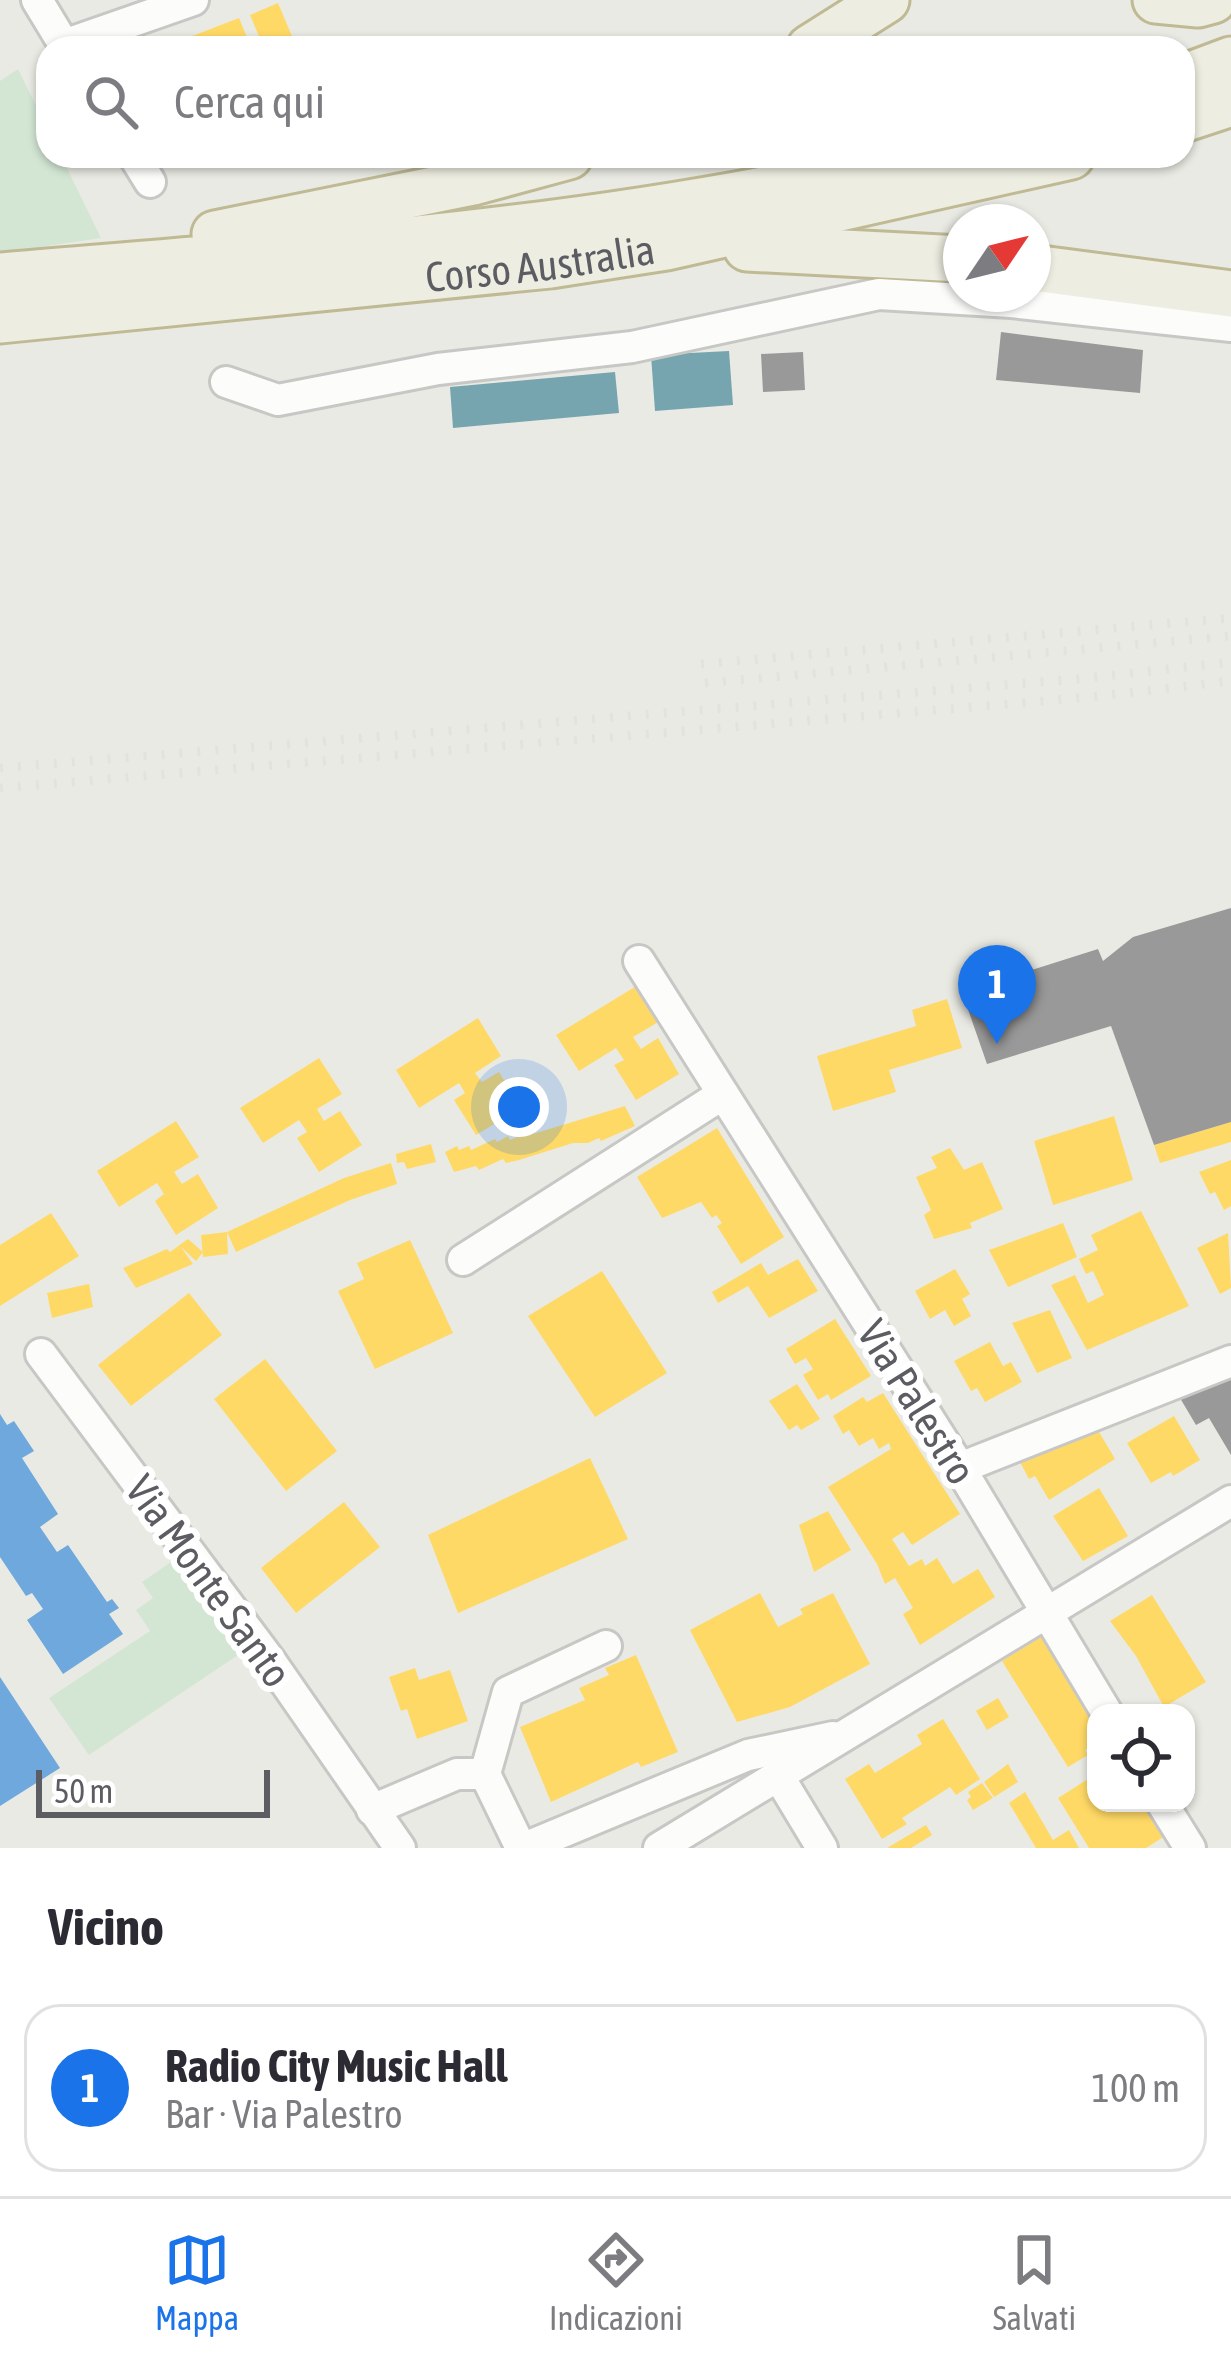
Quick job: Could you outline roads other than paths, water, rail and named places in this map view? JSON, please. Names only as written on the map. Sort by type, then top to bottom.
[{"type":"highway","points":[[829,36],[886,0]]},
{"type":"highway","points":[[1156,0],[1198,4],[1213,0]]},
{"type":"highway","points":[[1195,74],[1231,60]]},
{"type":"highway","points":[[1195,115],[1231,103]]},
{"type":"highway","points":[[13,275],[525,168]]},
{"type":"highway","name":"Corso Australia","points":[[13,275],[448,239],[589,221],[861,168]]},
{"type":"highway","name":"Corso Australia","points":[[0,320],[435,278],[666,247],[1018,168]]},
{"type":"highway","points":[[666,247],[826,249],[943,258]]},
{"type":"highway","points":[[1051,270],[1231,295]]},
{"type":"street","points":[[37,0],[59,36]]},
{"type":"street","points":[[93,36],[193,0]]},
{"type":"street","points":[[226,382],[278,400],[438,369],[632,346],[879,294],[1011,302],[1231,326]]},
{"type":"street","name":"Via Palestro","points":[[639,961],[960,1468],[1101,1704]]},
{"type":"street","points":[[464,1260],[723,1094]]},
{"type":"street","name":"Via Monte Santo","points":[[41,1354],[269,1659],[400,1848]]},
{"type":"street","points":[[960,1468],[1231,1361]]},
{"type":"street","points":[[659,1848],[1231,1502]]},
{"type":"street","points":[[606,1646],[508,1692],[485,1774],[525,1847],[748,1755],[812,1739],[848,1736]]},
{"type":"street","points":[[372,1810],[457,1774],[485,1774]]},
{"type":"street","points":[[779,1778],[822,1848]]},
{"type":"street","points":[[1168,1812],[1190,1848]]},
{"type":"railway","points":[[701,664],[1231,618]]},
{"type":"railway","points":[[705,683],[1231,636]]},
{"type":"railway","points":[[0,768],[1088,678],[1231,662]]},
{"type":"railway","points":[[0,788],[1091,697],[1231,681]]},
{"type":"place","name":"Radio City Music Hall","points":[[997,1044]]}]
